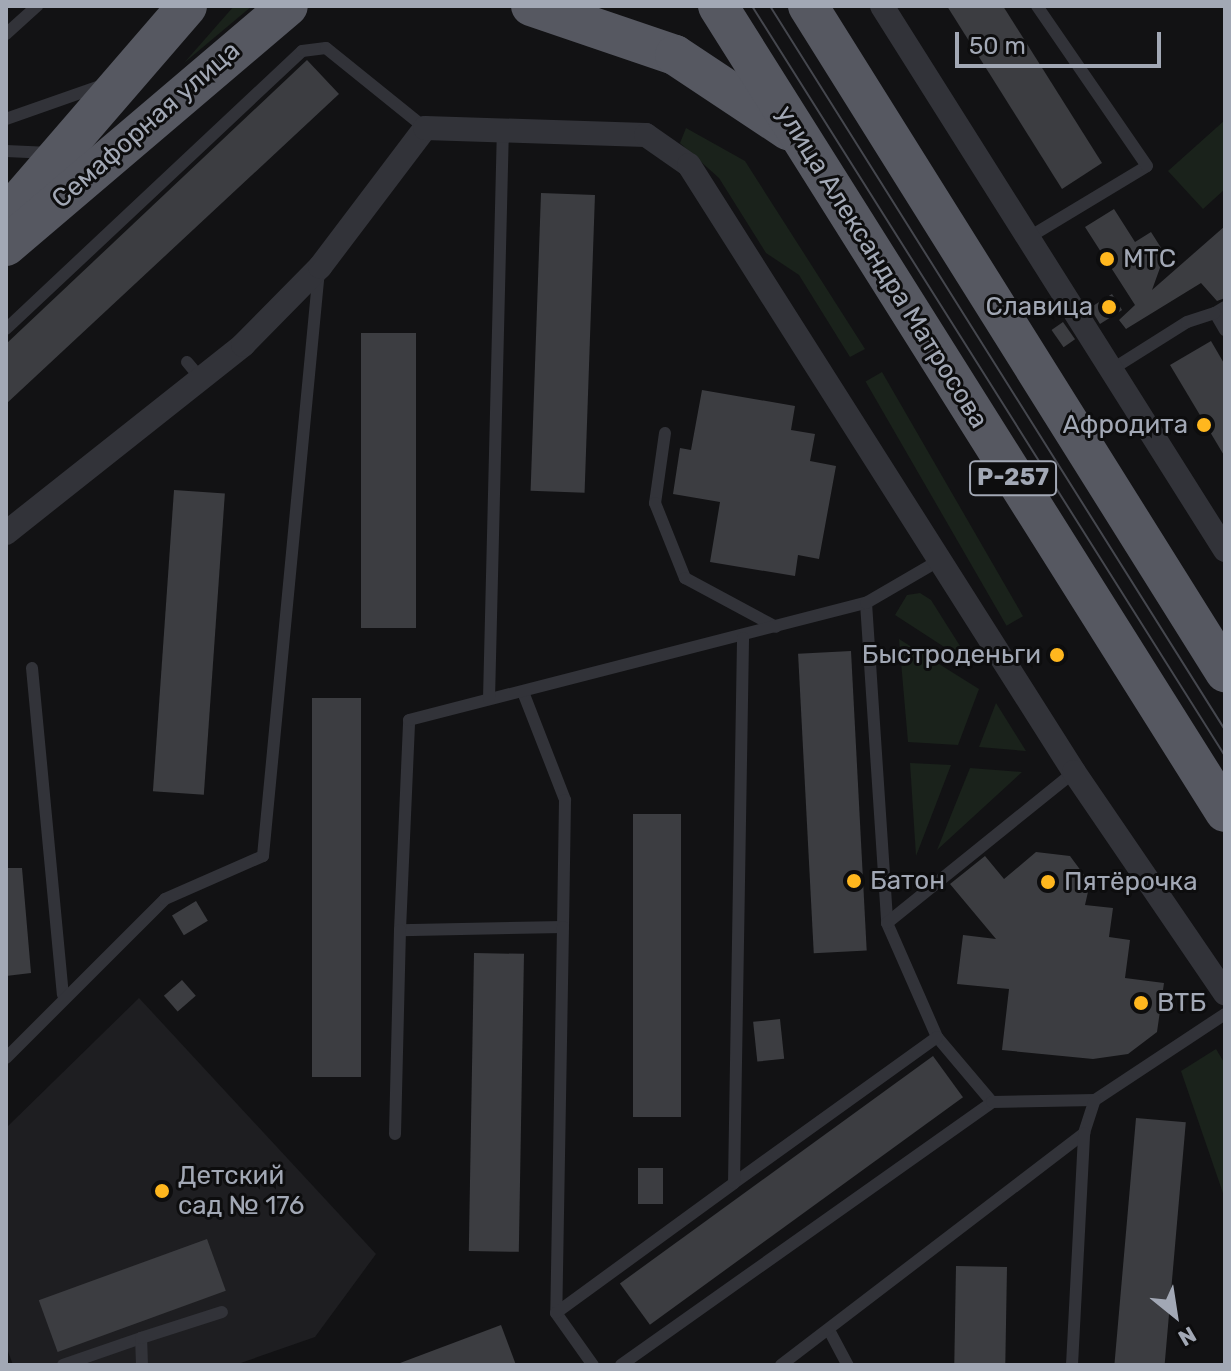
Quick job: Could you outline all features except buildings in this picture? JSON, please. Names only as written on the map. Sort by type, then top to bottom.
[{"type":"highway","name":"Семафорная улица","points":[[6,216],[187,6]]},
{"type":"highway","name":"Семафорная улица","points":[[6,246],[288,6]]},
{"type":"highway","points":[[531,6],[675,55],[804,141]]},
{"type":"highway","name":"улица Александра Матросова","points":[[718,6],[1225,812]]},
{"type":"highway","name":"Р-257","points":[[808,6],[1225,672]]},
{"type":"street","points":[[882,6],[1031,236],[1225,550]]},
{"type":"street","points":[[6,533],[203,382],[320,267],[425,128],[622,129],[646,135],[689,165],[1074,772],[1225,993]]},
{"type":"lane","points":[[6,34],[37,6]]},
{"type":"lane","points":[[1031,236],[1147,166],[1037,6]]},
{"type":"lane","points":[[6,329],[302,51],[326,48],[425,128]]},
{"type":"lane","points":[[6,119],[125,77]]},
{"type":"lane","points":[[489,699],[503,128]]},
{"type":"lane","points":[[6,151],[57,154]]},
{"type":"lane","points":[[6,1058],[63,995],[165,899],[263,856],[320,267]]},
{"type":"lane","points":[[1114,368],[1187,322],[1220,310],[1225,330]]},
{"type":"lane","points":[[187,362],[203,382]]},
{"type":"lane","points":[[665,433],[655,503],[685,578],[776,627]]},
{"type":"lane","points":[[395,1134],[409,720],[743,638],[866,603],[940,560]]},
{"type":"lane","points":[[866,603],[887,923],[937,1037],[992,1102]]},
{"type":"lane","points":[[734,1183],[743,638]]},
{"type":"lane","points":[[32,668],[63,995]]},
{"type":"lane","points":[[523,692],[565,800],[556,1313],[593,1365]]},
{"type":"lane","points":[[887,923],[1074,772]]},
{"type":"lane","points":[[400,930],[563,927]]},
{"type":"lane","points":[[621,1365],[992,1102],[1095,1100],[1225,1014]]},
{"type":"lane","points":[[556,1313],[937,1037]]},
{"type":"lane","points":[[1072,1365],[1084,1133],[1095,1100]]},
{"type":"lane","points":[[781,1365],[1084,1133]]},
{"type":"lane","points":[[63,1365],[222,1312]]},
{"type":"lane","points":[[829,1330],[848,1365]]},
{"type":"lane","points":[[141,1338],[142,1365]]},
{"type":"shaded area","points":[[234,6],[252,6],[184,63]]},
{"type":"shaded area","points":[[1225,120],[1225,189],[1203,209],[1168,171]]},
{"type":"shaded area","points":[[686,128],[745,161],[865,349],[850,357],[799,275],[766,253],[719,178],[680,143]]},
{"type":"shaded area","points":[[882,372],[1023,616],[1007,626],[866,382]]},
{"type":"shaded area","points":[[920,593],[931,600],[972,665],[895,615],[907,595]]},
{"type":"shaded area","points":[[899,639],[979,689],[958,745],[908,742]]},
{"type":"shaded area","points":[[996,703],[1026,751],[979,747]]},
{"type":"shaded area","points":[[910,763],[951,765],[916,856]]},
{"type":"shaded area","points":[[970,768],[1022,772],[937,850]]},
{"type":"shaded area","name":"Детский сад № 176","points":[[139,998],[376,1254],[315,1337],[235,1365],[13,1365],[6,1346],[6,1128]]},
{"type":"shaded area","points":[[1216,1049],[1225,1064],[1225,1199],[1181,1071]]},
{"type":"tram line","points":[[752,6],[1225,756]]},
{"type":"tram line","points":[[770,6],[1225,730]]},
{"type":"place","name":"МТС","points":[[1107,259]]},
{"type":"place","name":"Славица","points":[[1109,307]]},
{"type":"place","name":"Афродита","points":[[1204,425]]},
{"type":"place","name":"Быстроденьги","points":[[1057,655]]},
{"type":"place","name":"Батон","points":[[854,881]]},
{"type":"place","name":"Пятёрочка","points":[[1048,882]]},
{"type":"place","name":"ВТБ","points":[[1141,1003]]},
{"type":"place","name":"Детский сад № 176","points":[[162,1191]]}]
